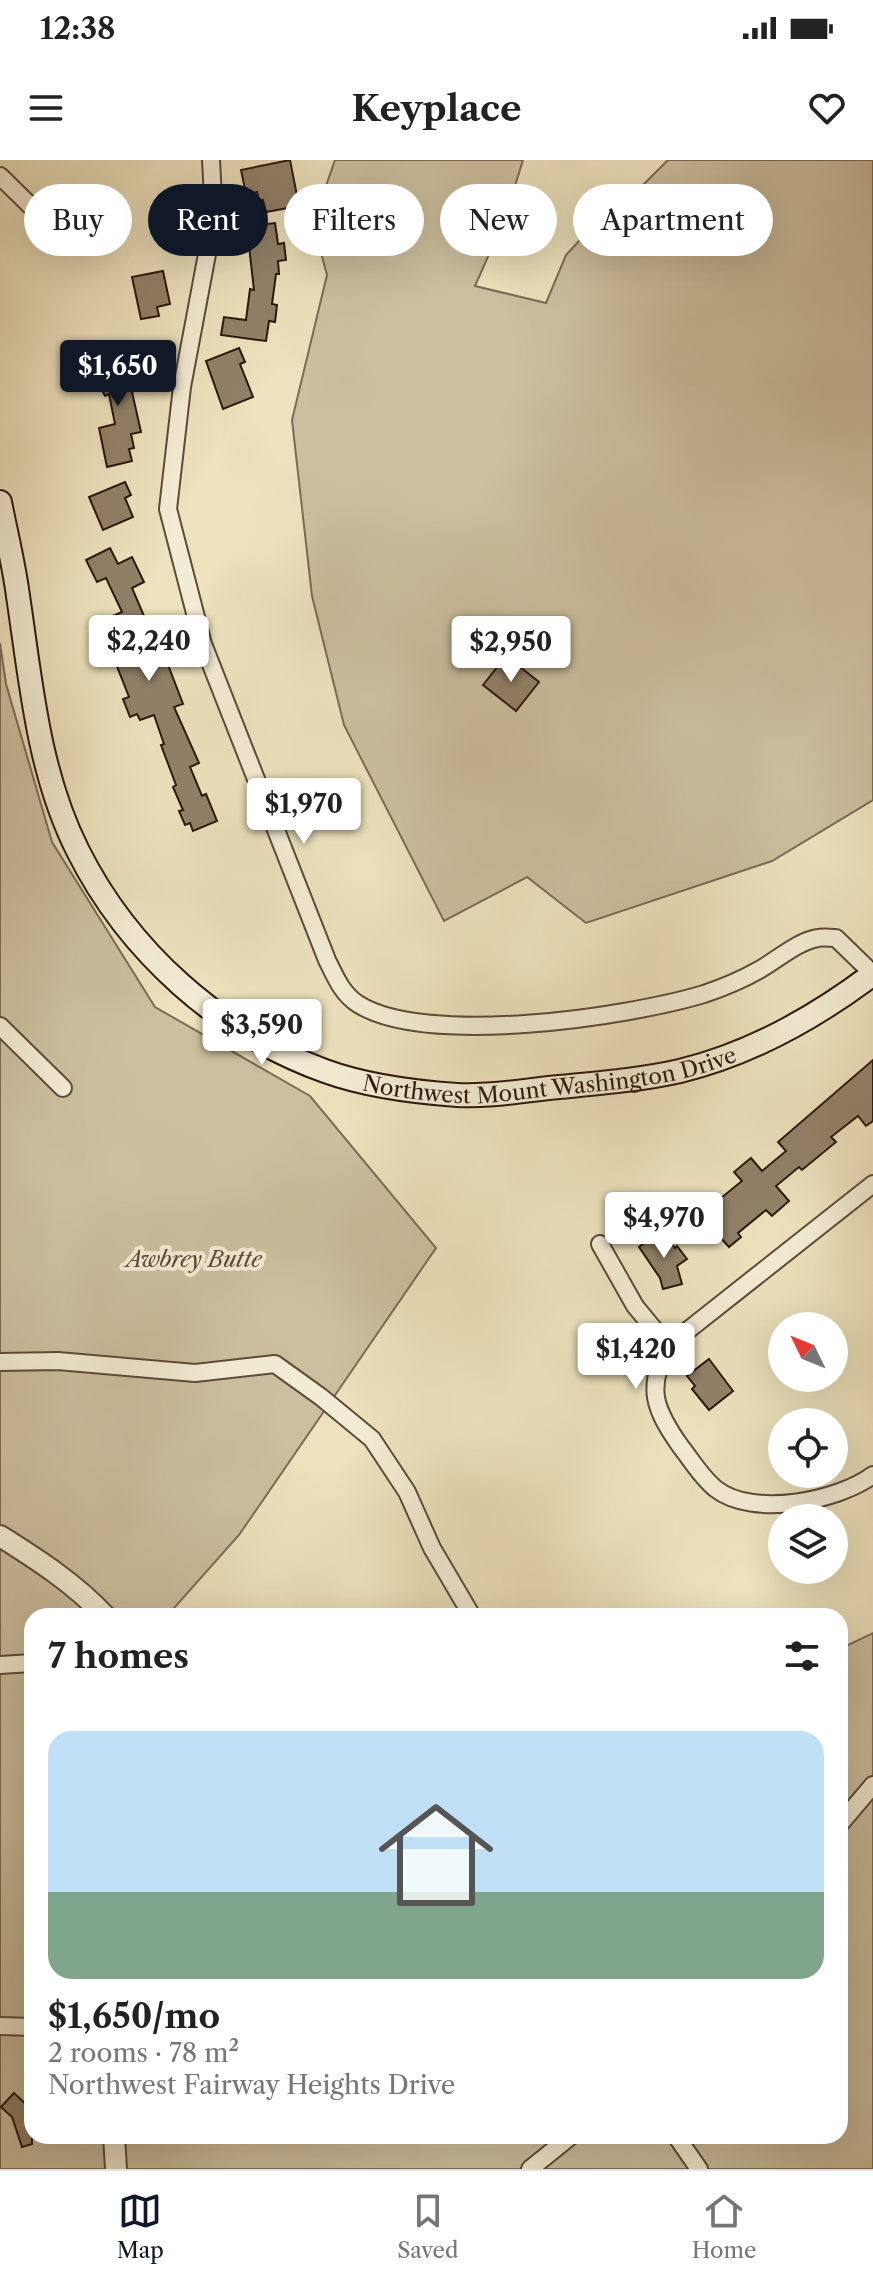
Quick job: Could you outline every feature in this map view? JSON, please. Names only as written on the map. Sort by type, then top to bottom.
[{"type":"main road","name":"Northwest Mount Washington Drive","points":[[0,502],[18,591],[42,747],[54,796],[77,849],[107,902],[144,949],[188,992],[237,1027],[326,1071],[368,1082],[461,1096],[625,1081],[682,1070],[736,1052],[784,1031],[835,1003],[873,974]]},
{"type":"street","points":[[211,160],[214,217],[182,387],[168,509],[203,644],[327,960],[342,989],[357,1003],[392,1017],[478,1027],[629,1012],[706,993],[755,972],[817,938],[836,938],[873,974]]},
{"type":"street","points":[[0,176],[24,200]]},
{"type":"street","points":[[0,1026],[63,1088]]},
{"type":"street","points":[[873,1184],[668,1346],[657,1367],[655,1382],[657,1404],[666,1426],[717,1490],[734,1498],[756,1503],[789,1503],[822,1498],[847,1490],[873,1475]]},
{"type":"street","points":[[600,1244],[635,1306],[668,1346]]},
{"type":"street","points":[[0,1362],[58,1361],[195,1373],[275,1364],[372,1439],[407,1492],[432,1548],[467,1608]]},
{"type":"street","points":[[0,1536],[53,1570],[97,1608]]},
{"type":"street","points":[[0,1665],[24,1664]]},
{"type":"street","points":[[848,1815],[873,1785]]},
{"type":"street","points":[[0,2026],[24,2027]]},
{"type":"street","points":[[114,2144],[116,2169]]},
{"type":"street","points":[[530,2169],[561,2144]]},
{"type":"street","points":[[682,2144],[699,2169]]},
{"type":"green space","points":[[335,160],[523,160],[516,184],[440,184],[440,256],[488,256],[475,286],[546,303],[566,255],[573,247],[573,256],[773,256],[773,184],[644,184],[668,160],[873,160],[873,800],[772,861],[586,923],[527,877],[444,921],[344,725],[312,596],[292,420],[327,275],[322,256],[424,256],[424,184],[327,184]]},
{"type":"green space","name":"Awbrey Butte","points":[[0,643],[6,684],[52,842],[155,1007],[310,1096],[436,1248],[239,1535],[174,1608],[24,1608],[24,2144],[848,2144],[848,1645],[873,1633],[873,2169],[0,2169]]},
{"type":"building","points":[[290,160],[295,184],[284,184],[284,209],[268,212],[268,184],[244,184],[241,170]]},
{"type":"building","points":[[275,223],[278,244],[284,243],[286,260],[278,261],[279,274],[276,274],[272,304],[277,305],[275,322],[269,321],[266,341],[221,335],[224,317],[246,320],[250,289],[254,290],[250,256],[268,256],[268,224]]},
{"type":"building","points":[[163,271],[170,304],[157,307],[159,316],[141,319],[132,277]]},
{"type":"building","points":[[239,348],[245,362],[240,364],[253,397],[223,409],[206,361]]},
{"type":"building","points":[[120,350],[140,388],[132,392],[141,432],[131,434],[134,448],[129,449],[132,461],[107,467],[99,428],[115,424],[109,394],[105,396],[90,366]]},
{"type":"building","points":[[125,482],[131,495],[125,498],[133,517],[103,530],[89,497]]},
{"type":"building","points":[[110,548],[118,564],[132,557],[144,582],[132,588],[147,623],[135,628],[151,663],[165,657],[183,704],[174,707],[199,763],[190,767],[217,821],[193,831],[190,823],[185,825],[179,811],[183,810],[173,787],[176,785],[154,715],[140,720],[137,714],[130,717],[123,699],[129,697],[116,664],[112,665],[94,624],[122,612],[106,578],[97,582],[86,560]]},
{"type":"building","points":[[506,656],[539,682],[516,711],[483,685]]},
{"type":"building","points":[[873,1060],[873,1121],[866,1126],[858,1116],[831,1137],[836,1142],[802,1170],[799,1167],[776,1186],[789,1201],[772,1216],[766,1210],[738,1233],[741,1237],[729,1247],[700,1215],[742,1181],[734,1172],[751,1158],[762,1171],[786,1151],[778,1142]]},
{"type":"building","points":[[657,1233],[667,1246],[671,1243],[675,1248],[677,1246],[687,1259],[677,1266],[682,1284],[663,1289],[660,1278],[639,1247]]},
{"type":"building","points":[[709,1359],[733,1391],[709,1410],[692,1389],[695,1386],[687,1376]]},
{"type":"building","points":[[14,2093],[24,2102],[24,2144],[32,2144],[22,2147],[12,2117],[1,2107]]}]
